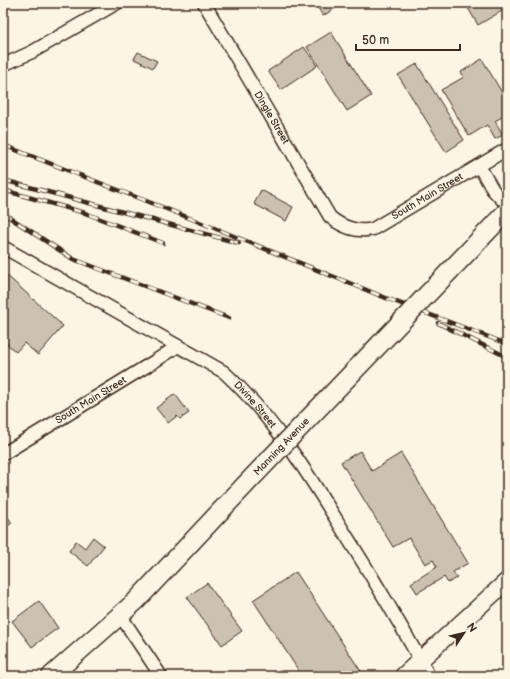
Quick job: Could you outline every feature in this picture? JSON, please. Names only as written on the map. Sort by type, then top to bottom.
[{"type":"main road","name":"Manning Avenue","points":[[51,676],[136,601],[507,211]]},
{"type":"street","points":[[3,65],[32,52],[117,3]]},
{"type":"street","name":"Dingle Street","points":[[204,3],[330,217],[345,226]]},
{"type":"street","name":"South Main Street","points":[[345,226],[365,231],[373,229],[507,149]]},
{"type":"street","points":[[479,166],[493,190],[507,205]]},
{"type":"street","name":"Divine Street","points":[[3,248],[224,372],[244,390],[273,424],[308,473],[392,610],[428,676]]},
{"type":"street","name":"South Main Street","points":[[3,454],[155,362],[178,346]]},
{"type":"street","points":[[403,676],[507,581]]},
{"type":"street","points":[[120,615],[161,676]]},
{"type":"building","points":[[315,3],[343,3],[323,16]]},
{"type":"building","points":[[465,3],[507,3],[507,8],[478,25]]},
{"type":"building","points":[[331,32],[371,96],[347,111],[307,47]]},
{"type":"building","points":[[304,47],[317,66],[281,90],[268,71]]},
{"type":"building","points":[[138,52],[157,61],[153,68],[134,59]]},
{"type":"building","points":[[482,59],[507,101],[507,114],[495,121],[503,135],[495,139],[487,125],[469,136],[441,90],[464,77],[461,72]]},
{"type":"building","points":[[417,64],[464,140],[446,152],[398,75]]},
{"type":"building","points":[[261,190],[293,207],[286,221],[254,204]]},
{"type":"building","points":[[3,272],[63,326],[38,355],[24,343],[16,352],[3,340]]},
{"type":"building","points":[[175,394],[189,413],[180,419],[177,416],[168,423],[156,408]]},
{"type":"building","points":[[360,451],[372,471],[401,453],[468,563],[453,572],[457,578],[448,583],[444,577],[417,593],[411,583],[437,567],[433,560],[425,564],[409,538],[393,547],[341,462]]},
{"type":"building","points":[[3,510],[12,523],[3,529]]},
{"type":"building","points":[[93,537],[104,546],[88,566],[69,551],[76,541],[85,548]]},
{"type":"building","points":[[296,572],[362,673],[358,676],[302,676],[253,600]]},
{"type":"building","points":[[207,583],[242,631],[222,645],[187,597]]},
{"type":"building","points":[[39,601],[58,628],[32,647],[12,621]]},
{"type":"railway","points":[[3,145],[187,217],[386,298],[507,344]]},
{"type":"railway","points":[[3,180],[239,243]]},
{"type":"railway","points":[[3,190],[85,213],[163,243]]},
{"type":"railway","points":[[3,213],[73,259],[229,318]]},
{"type":"railway","points":[[438,323],[507,357]]}]
